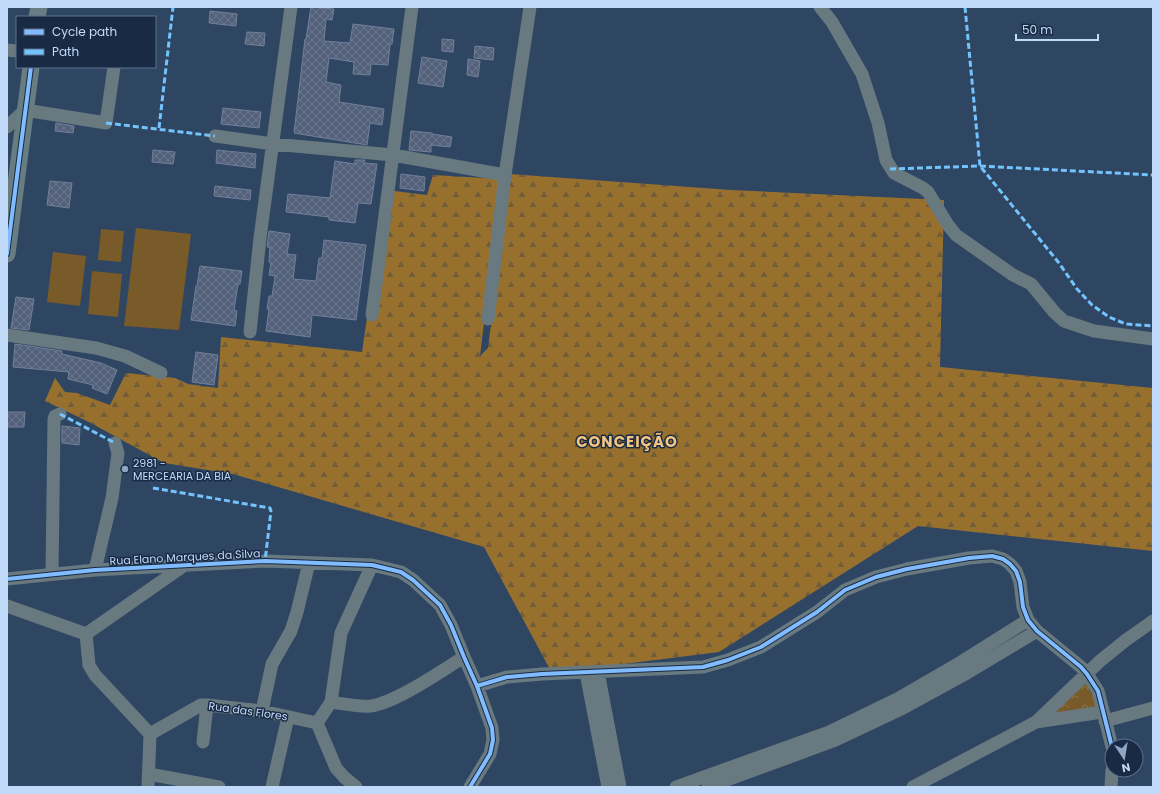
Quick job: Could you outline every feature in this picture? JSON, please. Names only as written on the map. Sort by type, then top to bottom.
[{"type":"main road","points":[[7,254],[31,68]]},
{"type":"street","points":[[250,332],[260,238],[291,7]]},
{"type":"street","points":[[372,314],[412,7]]},
{"type":"street","points":[[488,319],[505,175],[530,7]]},
{"type":"street","points":[[820,7],[832,22],[862,74],[878,123],[886,160],[894,173],[928,192],[948,225],[956,235],[1013,275],[1031,284],[1055,313],[1064,321],[1094,331],[1153,339]]},
{"type":"street","points":[[7,126],[25,110],[106,123],[114,68]]},
{"type":"street","points":[[215,136],[273,144],[393,155],[505,175]]},
{"type":"street","points":[[7,335],[96,348],[125,356],[160,373]]},
{"type":"street","points":[[52,574],[54,419],[55,416],[60,414]]},
{"type":"street","points":[[95,570],[112,498],[118,453],[116,443]]},
{"type":"street","points":[[477,686],[507,677],[542,674],[703,667],[728,660],[761,647],[817,612],[845,590],[876,577],[907,569],[969,558],[992,556],[1003,559],[1016,570],[1020,582],[1023,607],[1028,620],[1037,631],[1084,671],[1098,691],[1110,738]]},
{"type":"street","name":"Rua Elano Marques da Silva","points":[[7,579],[95,570],[182,567],[231,562],[265,561],[372,565],[401,572],[413,580],[440,605],[451,625],[477,686],[492,728],[494,740],[490,754],[470,787]]},
{"type":"street","points":[[262,711],[272,664],[291,631],[309,563]]},
{"type":"street","points":[[356,787],[336,768],[317,723],[331,702],[341,632],[372,565]]},
{"type":"street","points":[[86,634],[182,567]]},
{"type":"street","points":[[7,606],[86,634]]},
{"type":"street","points":[[676,787],[829,732],[899,698],[961,662],[1028,620]]},
{"type":"street","points":[[913,787],[1036,722],[1084,671],[1153,621]]},
{"type":"street","points":[[708,787],[833,741],[910,704],[967,673],[1037,631]]},
{"type":"street","points":[[86,634],[89,665],[95,675],[150,734],[149,780],[219,787]]},
{"type":"street","points":[[331,702],[370,706],[379,704],[402,694],[464,657]]},
{"type":"street","points":[[592,672],[608,787]]},
{"type":"street","points":[[592,672],[620,787]]},
{"type":"street","name":"Rua das Flores","points":[[150,734],[201,705],[262,711],[317,723]]},
{"type":"street","points":[[203,742],[207,705]]},
{"type":"street","points":[[1036,722],[1104,716],[1153,708]]},
{"type":"street","points":[[272,787],[288,717]]},
{"type":"green space","points":[[510,174],[731,190],[944,200],[940,367],[1153,388],[1153,551],[918,526],[719,652],[552,673],[484,547],[233,474],[164,463],[89,422],[45,401],[55,378],[65,392],[77,393],[110,405],[126,373],[175,378],[188,384],[218,388],[221,337],[362,352],[386,190],[427,195],[433,175],[501,179],[480,356],[488,348]]},
{"type":"green space","points":[[136,228],[191,234],[179,330],[124,326]]},
{"type":"green space","points":[[101,229],[124,231],[121,262],[98,260]]},
{"type":"green space","points":[[53,252],[86,256],[80,306],[47,302]]},
{"type":"green space","points":[[92,271],[122,274],[118,317],[88,314]]},
{"type":"green space","points":[[1085,679],[1100,710],[1046,718]]},
{"type":"building","points":[[311,7],[334,9],[332,20],[326,19],[324,41],[350,43],[353,24],[394,29],[392,44],[390,44],[388,65],[371,64],[370,75],[353,74],[354,62],[329,58],[326,82],[341,85],[339,102],[384,109],[382,125],[370,123],[367,145],[294,133],[305,39]]},
{"type":"building","points":[[210,11],[237,14],[236,26],[209,23]]},
{"type":"building","points":[[247,32],[265,33],[264,46],[245,44]]},
{"type":"building","points":[[442,39],[454,40],[453,52],[442,51]]},
{"type":"building","points":[[475,46],[494,48],[493,60],[474,58]]},
{"type":"building","points":[[422,57],[447,61],[443,87],[418,83]]},
{"type":"building","points":[[468,59],[480,61],[478,77],[467,75]]},
{"type":"building","points":[[223,108],[261,112],[259,128],[221,124]]},
{"type":"building","points":[[56,123],[74,126],[73,133],[55,131]]},
{"type":"building","points":[[411,131],[452,137],[450,147],[431,145],[431,152],[409,150]]},
{"type":"building","points":[[153,150],[175,152],[173,164],[152,162]]},
{"type":"building","points":[[217,150],[256,154],[255,168],[216,163]]},
{"type":"building","points":[[355,160],[365,160],[364,163],[377,164],[371,204],[358,203],[355,223],[329,220],[329,217],[286,212],[288,194],[330,198],[335,161],[355,164]]},
{"type":"building","points":[[401,174],[425,177],[424,191],[400,188]]},
{"type":"building","points":[[50,181],[72,183],[69,208],[47,205]]},
{"type":"building","points":[[215,186],[251,190],[250,200],[214,196]]},
{"type":"building","points":[[269,231],[290,234],[287,254],[296,255],[293,279],[316,281],[319,258],[322,258],[324,240],[366,245],[356,320],[312,315],[310,337],[266,331],[269,296],[272,296],[275,276],[269,275],[271,263],[269,262],[270,247],[267,247]]},
{"type":"building","points":[[200,266],[242,271],[240,284],[238,284],[234,310],[237,311],[235,326],[191,320]]},
{"type":"building","points":[[16,297],[34,299],[29,330],[11,328]]},
{"type":"building","points":[[15,344],[62,351],[62,354],[101,363],[117,370],[107,394],[92,388],[93,385],[68,379],[69,372],[13,367]]},
{"type":"building","points":[[196,352],[218,355],[214,385],[192,382]]},
{"type":"building","points":[[7,412],[25,412],[24,427],[7,427]]},
{"type":"building","points":[[62,426],[80,428],[79,445],[62,443]]},
{"type":"marked path","points":[[159,128],[173,7]]},
{"type":"marked path","points":[[965,7],[980,166],[1059,263],[1077,289],[1092,305],[1109,317],[1126,324],[1153,326]]},
{"type":"marked path","points":[[106,123],[215,136]]},
{"type":"marked path","points":[[890,169],[980,166],[1153,175]]},
{"type":"marked path","points":[[60,414],[115,443]]},
{"type":"marked path","points":[[153,488],[270,508],[271,511],[265,561]]},
{"type":"cycle path","points":[[7,254],[31,68]]},
{"type":"cycle path","points":[[477,686],[507,677],[542,674],[703,667],[728,660],[761,647],[817,612],[845,590],[876,577],[907,569],[969,558],[992,556],[1003,559],[1016,571],[1020,582],[1023,607],[1028,620],[1037,631],[1081,667],[1098,691],[1110,738]]},
{"type":"cycle path","points":[[7,579],[95,570],[265,561],[372,565],[401,572],[413,580],[440,605],[451,625],[477,686],[492,728],[493,740],[490,754],[470,787]]},
{"type":"place","name":"2981 - MERCEARIA DA BIA","points":[[125,469]]},
{"type":"district","name":"CONCEIÇÃO","points":[[627,442]]}]
